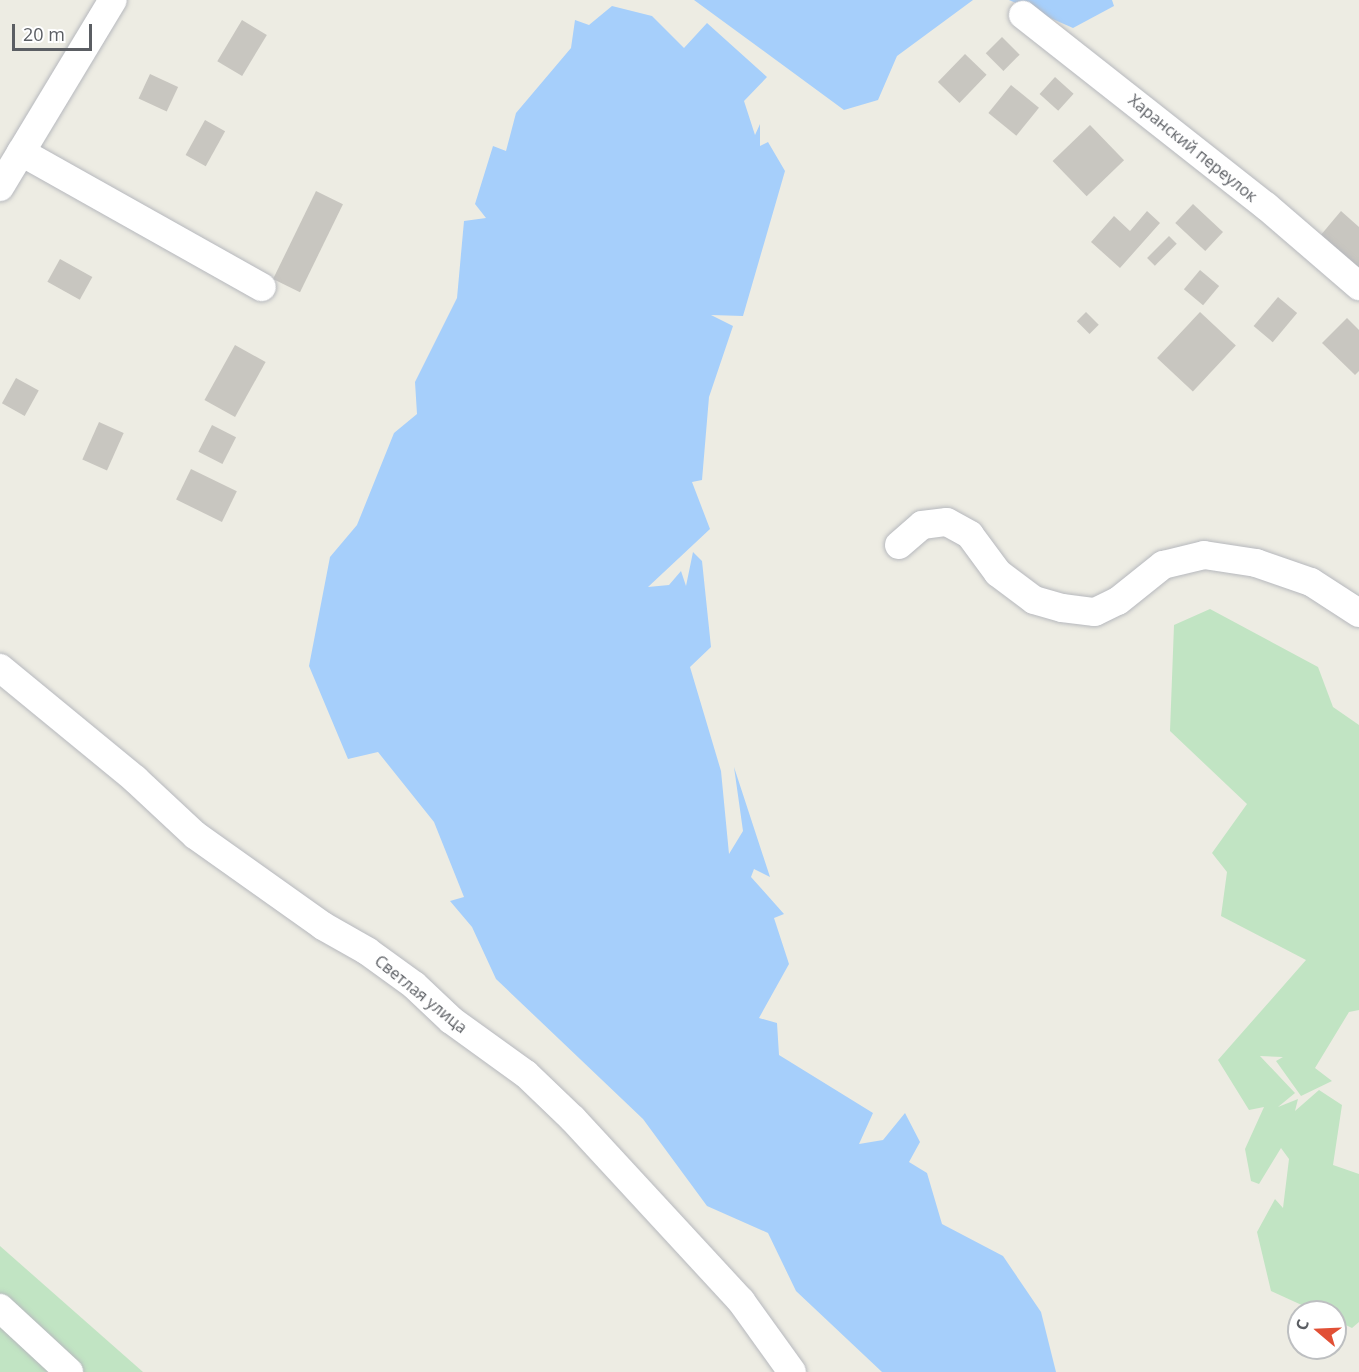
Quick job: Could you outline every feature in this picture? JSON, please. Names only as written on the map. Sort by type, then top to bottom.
[{"type":"street","points":[[0,188],[113,0]]},
{"type":"street","name":"Харанский переулок","points":[[1023,15],[1266,206],[1359,286]]},
{"type":"street","points":[[21,152],[262,287]]},
{"type":"street","points":[[899,545],[922,525],[946,522],[970,535],[998,573],[1034,600],[1062,608],[1095,612],[1118,601],[1163,565],[1204,555],[1256,563],[1311,582],[1359,614]]},
{"type":"street","name":"Светлая улица","points":[[0,668],[135,778],[195,835],[323,926],[386,964],[451,1020],[526,1074],[573,1119],[741,1301],[792,1372]]},
{"type":"street","points":[[0,1308],[69,1372]]},
{"type":"green space","points":[[1210,609],[1318,667],[1333,707],[1359,725],[1359,1010],[1349,1012],[1315,1068],[1332,1081],[1301,1096],[1276,1061],[1283,1057],[1260,1056],[1295,1093],[1278,1107],[1298,1099],[1295,1111],[1319,1090],[1342,1105],[1333,1165],[1359,1174],[1359,1322],[1352,1328],[1347,1326],[1347,1300],[1291,1300],[1271,1291],[1257,1232],[1275,1199],[1283,1208],[1289,1159],[1281,1148],[1259,1184],[1251,1181],[1245,1149],[1264,1107],[1249,1110],[1218,1060],[1306,960],[1221,916],[1227,872],[1212,853],[1247,804],[1170,731],[1174,625]]},
{"type":"green space","points":[[0,1246],[143,1372],[0,1372]]},
{"type":"water","points":[[694,0],[973,0],[897,56],[878,100],[844,110]]},
{"type":"water","points":[[1009,0],[1112,0],[1114,6],[1073,28]]},
{"type":"water","points":[[612,6],[652,16],[684,48],[707,23],[767,77],[744,101],[755,135],[760,124],[760,146],[768,142],[785,171],[743,316],[711,315],[733,326],[709,397],[702,480],[692,482],[710,529],[648,587],[669,585],[681,571],[686,586],[693,552],[702,561],[711,647],[690,667],[721,771],[729,854],[743,831],[734,767],[770,877],[754,869],[751,877],[784,914],[774,918],[789,964],[759,1018],[777,1023],[779,1055],[873,1113],[859,1144],[883,1140],[905,1113],[920,1142],[909,1162],[927,1173],[942,1224],[1003,1256],[1041,1312],[1056,1372],[882,1372],[796,1291],[768,1233],[707,1206],[643,1119],[496,979],[472,927],[450,901],[464,897],[434,822],[378,752],[348,759],[309,666],[330,557],[357,525],[394,433],[417,414],[415,382],[457,298],[464,221],[486,218],[475,204],[493,146],[506,151],[516,113],[571,48],[575,20],[589,25]]},
{"type":"building","points":[[242,20],[267,35],[242,76],[217,61]]},
{"type":"building","points":[[1002,37],[1020,55],[1003,71],[986,53]]},
{"type":"building","points":[[965,54],[987,75],[959,103],[938,82]]},
{"type":"building","points":[[150,74],[178,87],[167,112],[139,98]]},
{"type":"building","points":[[1055,77],[1074,94],[1058,111],[1040,94]]},
{"type":"building","points":[[1011,85],[1039,108],[1016,136],[988,113]]},
{"type":"building","points":[[205,120],[225,131],[206,166],[186,155]]},
{"type":"building","points":[[1090,125],[1124,160],[1087,196],[1053,161]]},
{"type":"building","points":[[316,191],[343,204],[300,292],[273,279]]},
{"type":"building","points":[[1193,204],[1223,232],[1205,251],[1175,223]]},
{"type":"building","points":[[1147,211],[1160,223],[1120,268],[1091,242],[1114,216],[1130,231]]},
{"type":"building","points":[[1341,211],[1359,227],[1359,268],[1320,236]]},
{"type":"building","points":[[1169,236],[1177,244],[1155,266],[1147,258]]},
{"type":"building","points":[[60,259],[92,277],[80,300],[47,282]]},
{"type":"building","points":[[1200,270],[1219,286],[1203,305],[1184,289]]},
{"type":"building","points":[[1278,297],[1297,313],[1273,342],[1254,326]]},
{"type":"building","points":[[1086,312],[1099,325],[1090,334],[1077,321]]},
{"type":"building","points":[[1200,312],[1236,345],[1193,391],[1157,358]]},
{"type":"building","points":[[1347,318],[1359,330],[1359,371],[1355,375],[1322,343]]},
{"type":"building","points":[[235,345],[266,362],[235,417],[204,400]]},
{"type":"building","points":[[16,378],[39,391],[25,416],[2,403]]},
{"type":"building","points":[[99,422],[124,433],[107,470],[82,459]]},
{"type":"building","points":[[212,425],[236,437],[222,464],[198,452]]},
{"type":"building","points":[[191,469],[237,491],[222,522],[176,500]]}]
